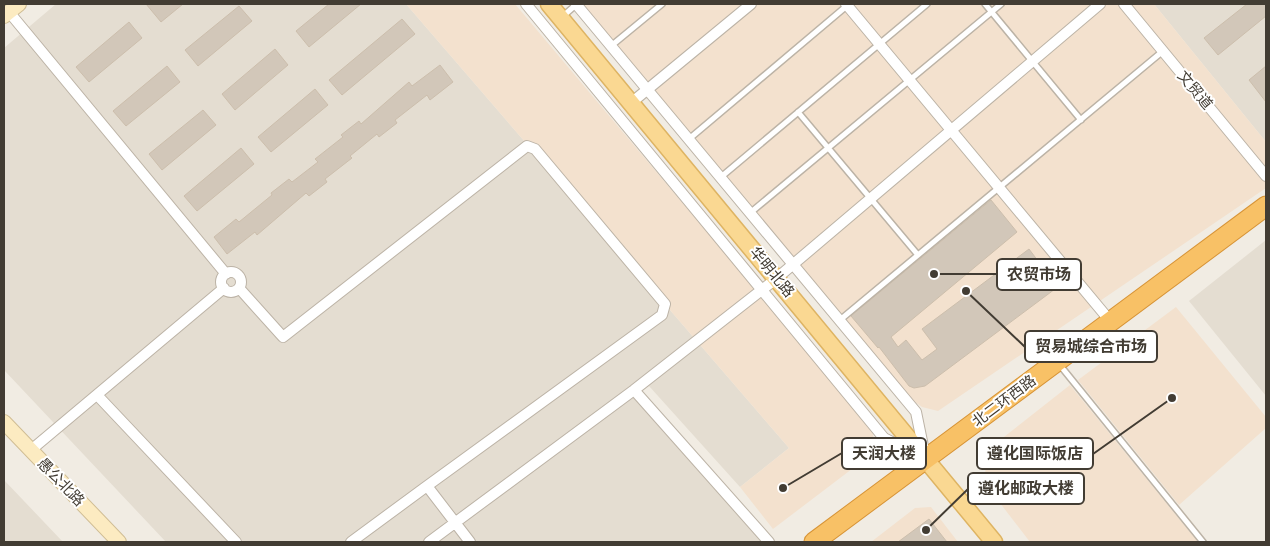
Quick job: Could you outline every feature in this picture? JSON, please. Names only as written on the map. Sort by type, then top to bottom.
[{"type":"highway","name":"北二环西路","points":[[814,542],[1266,206]]},
{"type":"main road","name":"华明北路","points":[[549,4],[994,542]]},
{"type":"main road","name":"愚公北路","points":[[4,422],[119,542]]},
{"type":"street","points":[[526,4],[884,438],[926,459]]},
{"type":"street","points":[[576,4],[916,412],[926,459]]},
{"type":"street","points":[[631,103],[751,4]]},
{"type":"street","points":[[848,4],[1111,322]]},
{"type":"street","points":[[429,542],[634,390],[777,278],[1100,4]]},
{"type":"street","name":"文贸道","points":[[1124,4],[1266,176]]},
{"type":"street","points":[[11,11],[226,274]]},
{"type":"street","points":[[239,288],[283,337],[527,146],[535,149],[665,304],[662,315],[351,542]]},
{"type":"street","points":[[234,272],[239,276],[241,282],[239,288],[232,291],[224,288],[222,282],[226,274],[234,272]]},
{"type":"street","points":[[31,450],[224,288]]},
{"type":"street","points":[[634,390],[769,542]]},
{"type":"street","points":[[97,395],[236,542]]},
{"type":"street","points":[[427,486],[470,542]]},
{"type":"lane","points":[[560,18],[576,4]]},
{"type":"lane","points":[[611,46],[662,4]]},
{"type":"lane","points":[[688,139],[848,4]]},
{"type":"lane","points":[[720,178],[927,4]]},
{"type":"lane","points":[[985,4],[1080,120]]},
{"type":"lane","points":[[750,213],[1001,4]]},
{"type":"lane","points":[[839,320],[1163,51]]},
{"type":"lane","points":[[798,112],[918,255]]},
{"type":"lane","points":[[1057,362],[1203,542]]},
{"type":"shaded area","points":[[56,4],[406,4],[789,448],[740,487],[649,386],[640,393],[763,542],[166,542],[4,370],[4,48]]},
{"type":"shaded area","points":[[406,4],[515,4],[872,428],[874,443],[869,456],[773,529],[740,487],[789,448]]},
{"type":"shaded area","points":[[578,4],[1154,4],[1266,142],[1266,188],[938,411],[922,407],[904,394]]},
{"type":"shaded area","points":[[1154,4],[1266,4],[1266,142]]},
{"type":"shaded area","points":[[1266,240],[1266,396],[1189,301]]},
{"type":"shaded area","points":[[1176,307],[1266,417],[1266,428],[1179,505],[1078,380]]},
{"type":"shaded area","points":[[1070,385],[1198,542],[1030,542],[990,490],[985,478],[986,460],[995,444]]},
{"type":"shaded area","points":[[4,480],[63,542],[4,542]]},
{"type":"shaded area","points":[[931,507],[958,542],[871,542],[915,508]]},
{"type":"building","points":[[146,4],[183,4],[161,22]]},
{"type":"building","points":[[329,4],[361,4],[309,47],[296,31]]},
{"type":"building","points":[[1247,4],[1266,4],[1266,16],[1218,55],[1204,38]]},
{"type":"building","points":[[239,6],[252,21],[198,66],[185,50]]},
{"type":"building","points":[[402,19],[415,34],[342,95],[329,80]]},
{"type":"building","points":[[129,22],[142,38],[89,82],[76,67]]},
{"type":"building","points":[[275,49],[288,65],[235,110],[222,94]]},
{"type":"building","points":[[440,65],[453,82],[430,100],[427,95],[395,120],[397,123],[379,137],[377,134],[350,156],[352,158],[325,179],[327,182],[309,196],[306,193],[257,235],[255,232],[227,254],[214,237],[236,219],[239,222],[289,179],[292,182],[318,162],[315,159],[343,137],[341,135],[359,121],[361,124],[409,82],[412,86]]},
{"type":"building","points":[[167,66],[180,82],[126,126],[113,111]]},
{"type":"building","points":[[1266,66],[1266,102],[1249,80]]},
{"type":"building","points":[[315,89],[328,105],[271,152],[258,137]]},
{"type":"building","points":[[203,110],[216,125],[162,170],[149,154]]},
{"type":"building","points":[[241,148],[254,164],[197,211],[184,196]]},
{"type":"building","points":[[991,200],[1017,232],[891,337],[898,347],[906,340],[922,360],[937,349],[922,329],[1029,249],[1038,261],[1035,263],[1055,289],[925,386],[914,388],[909,386],[879,347],[851,316]]},
{"type":"building","points":[[929,519],[947,542],[898,542]]},
{"type":"place","name":"农贸市场","points":[[934,274]]},
{"type":"place","name":"贸易城综合市场","points":[[966,291]]},
{"type":"place","name":"遵化国际饭店","points":[[1172,398]]},
{"type":"place","name":"天润大楼","points":[[783,488]]},
{"type":"place","name":"遵化邮政大楼","points":[[926,530]]}]
